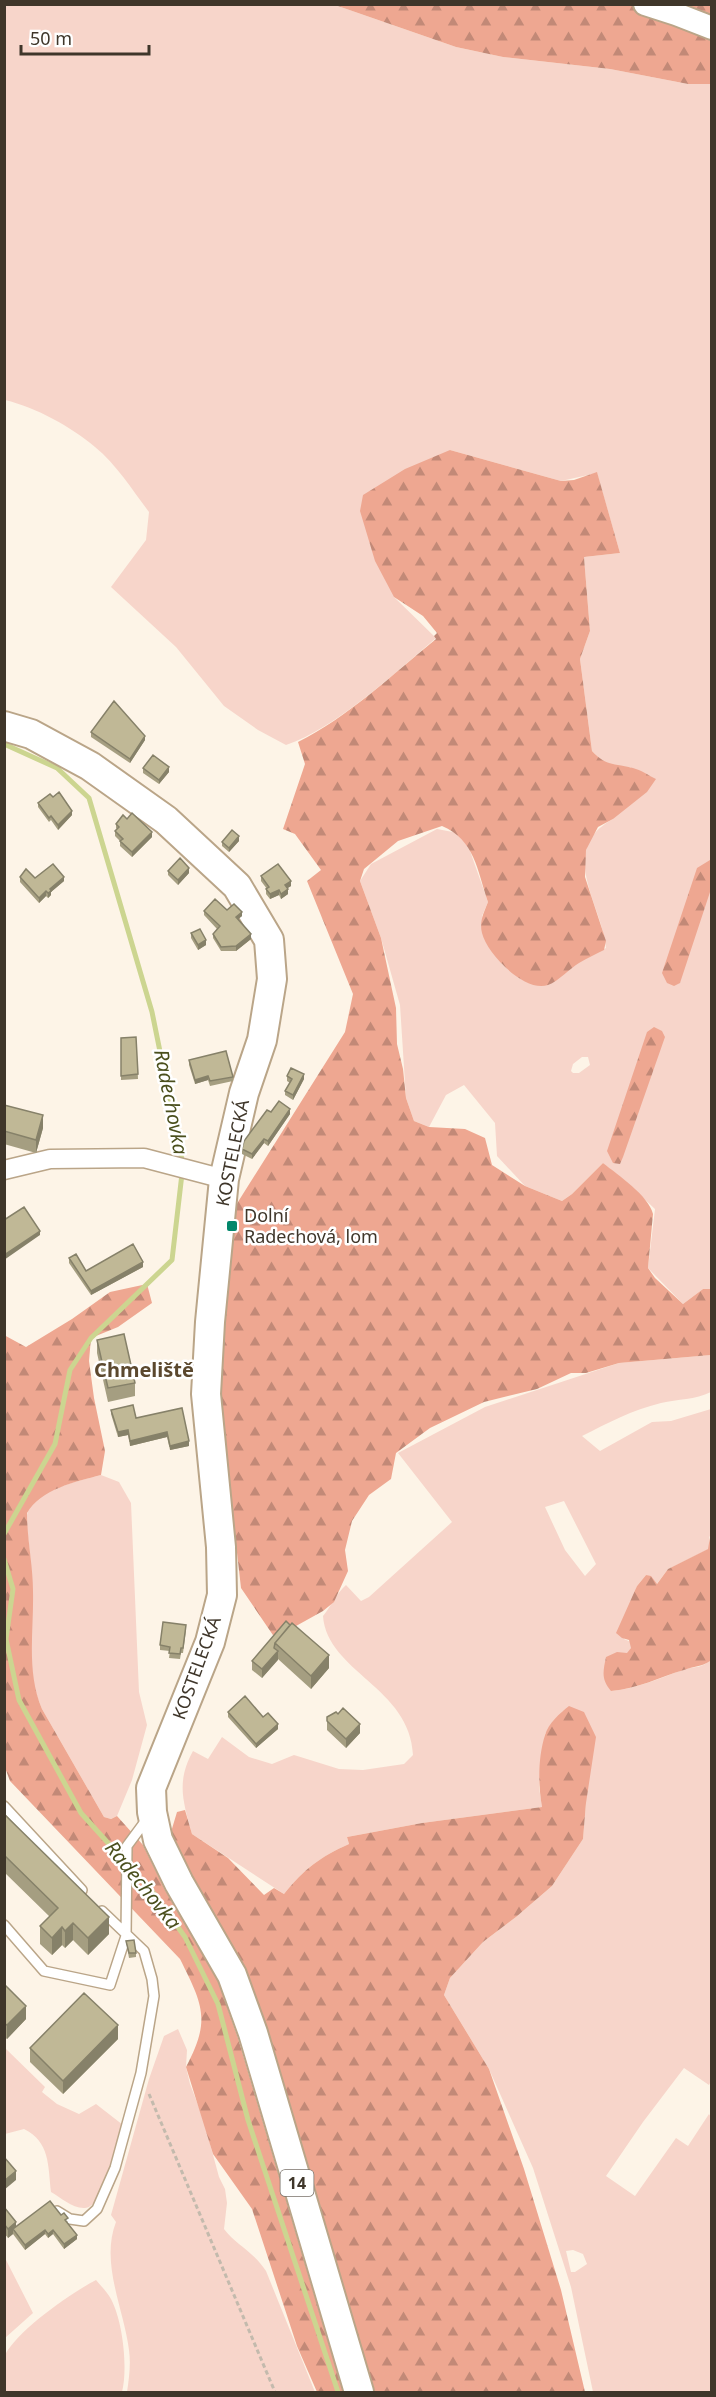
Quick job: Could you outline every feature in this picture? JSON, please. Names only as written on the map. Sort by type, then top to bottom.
[{"type":"main road","name":"KOSTELECKÁ","points":[[4,726],[31,734],[90,766],[166,820],[237,886],[269,940],[272,979],[262,1040],[244,1094],[224,1179],[210,1322],[206,1394],[221,1547],[222,1595],[210,1642],[151,1788],[152,1812]]},
{"type":"main road","name":"14","points":[[152,1812],[158,1840],[232,1975],[253,2033],[359,2392]]},
{"type":"street","points":[[645,4],[711,28]]},
{"type":"street","points":[[4,1170],[50,1159],[144,1158],[224,1179]]},
{"type":"lane","points":[[4,1806],[88,1897]]},
{"type":"lane","points":[[4,1925],[44,1971],[110,1985],[126,1936],[127,1846],[152,1812]]},
{"type":"lane","points":[[57,2211],[70,2219],[84,2221],[98,2209],[115,2168],[141,2073],[154,1996],[144,1951],[96,1905]]},
{"type":"path","points":[[141,2073],[163,2132],[275,2392]]},
{"type":"shaded area","points":[[4,5],[335,5],[456,47],[503,57],[610,69],[688,84],[711,84],[711,1289],[703,1289],[683,1304],[648,1268],[655,1209],[603,1163],[562,1201],[525,1186],[497,1156],[495,1123],[464,1085],[446,1095],[429,1127],[414,1121],[406,1098],[400,1005],[381,938],[360,881],[371,864],[437,829],[458,833],[469,848],[488,902],[482,916],[502,964],[531,984],[606,948],[587,879],[585,862],[587,846],[596,832],[613,819],[631,767],[618,767],[602,761],[592,751],[580,659],[590,631],[584,557],[620,553],[597,473],[561,481],[450,450],[394,597],[436,638],[384,683],[344,713],[305,737],[286,745],[258,730],[224,706],[176,647],[111,587],[146,540],[149,512],[118,470],[95,447],[64,425],[41,413],[5,400]],"holes":[[[582,1057],[588,1057],[590,1065],[579,1073],[571,1071],[573,1064]]]},
{"type":"shaded area","points":[[711,1355],[711,1392],[699,1397],[640,1409],[582,1436],[600,1451],[652,1422],[671,1421],[711,1409],[712,1531],[709,1538],[709,1549],[668,1569],[656,1585],[646,1575],[637,1586],[624,1639],[631,1642],[631,1648],[611,1691],[639,1686],[683,1670],[702,1666],[711,1658],[711,2081],[709,2085],[684,2068],[606,2176],[635,2196],[676,2138],[688,2146],[709,2114],[712,2119],[711,2392],[593,2392],[571,2287],[533,2168],[489,2069],[444,1995],[450,1978],[483,1942],[552,1886],[583,1839],[586,1803],[563,1711],[545,1734],[539,1787],[542,1807],[422,1823],[347,1837],[349,1844],[313,1864],[284,1894],[192,1834],[183,1792],[184,1772],[193,1751],[208,1759],[222,1737],[249,1757],[272,1764],[294,1755],[339,1769],[363,1770],[404,1764],[413,1755],[408,1732],[398,1712],[338,1652],[328,1635],[323,1616],[346,1585],[361,1601],[369,1597],[452,1522],[398,1453],[485,1407],[619,1363]],"holes":[[[564,1501],[596,1564],[585,1576],[565,1550],[545,1507]],[[573,2250],[583,2254],[587,2264],[575,2272],[571,2272],[566,2251]]]},
{"type":"shaded area","points":[[101,1475],[119,1482],[131,1503],[139,1692],[147,1725],[132,1780],[117,1816],[111,1819],[104,1817],[42,1709],[36,1692],[32,1674],[31,1571],[27,1523],[30,1506],[39,1497],[65,1485]]},
{"type":"shaded area","points":[[178,2029],[187,2050],[186,2067],[190,2084],[203,2118],[219,2177],[225,2189],[227,2203],[224,2229],[256,2258],[266,2271],[315,2392],[127,2392],[130,2355],[112,2270],[112,2238],[116,2222],[111,2215],[149,2079],[164,2036]]},
{"type":"shaded area","points":[[4,2047],[45,2087],[42,2092],[57,2104],[79,2114],[96,2104],[123,2125],[110,2172],[92,2205],[85,2208],[76,2207],[51,2192],[46,2155],[33,2134],[24,2129],[5,2134]]},
{"type":"shaded area","points":[[4,2256],[33,2313],[5,2338],[4,2338]]},
{"type":"shaded area","points":[[96,2280],[111,2299],[119,2320],[124,2358],[122,2392],[5,2392],[3,2363],[12,2345],[46,2313]]},
{"type":"green space","points":[[335,5],[711,5],[711,84],[688,84],[610,69],[503,57],[456,47]]},
{"type":"green space","points":[[450,450],[561,481],[574,480],[597,472],[620,553],[584,557],[590,631],[580,659],[592,751],[611,764],[636,769],[656,779],[647,792],[613,819],[598,827],[586,850],[585,877],[606,941],[604,950],[579,963],[548,985],[539,986],[518,978],[499,961],[485,942],[481,925],[488,902],[473,857],[462,839],[453,832],[442,826],[398,841],[364,869],[360,881],[381,938],[396,1008],[397,1044],[403,1069],[406,1098],[414,1121],[429,1127],[465,1129],[485,1138],[492,1165],[525,1186],[562,1201],[603,1163],[624,1180],[646,1200],[653,1214],[648,1268],[655,1278],[683,1304],[703,1289],[711,1289],[711,1355],[619,1363],[586,1373],[571,1373],[537,1389],[484,1402],[430,1428],[396,1453],[391,1479],[369,1495],[352,1521],[345,1550],[348,1571],[334,1602],[323,1611],[287,1631],[277,1641],[241,1588],[222,1420],[215,1328],[231,1213],[345,1032],[353,994],[307,881],[321,870],[295,834],[283,829],[305,764],[298,742],[352,708],[436,639],[434,636],[437,633],[423,616],[394,597],[375,561],[360,511],[363,495],[405,469]]},
{"type":"green space","points":[[710,860],[711,889],[680,983],[674,986],[667,983],[662,973],[697,868]]},
{"type":"green space","points":[[654,1027],[662,1031],[665,1037],[623,1157],[620,1164],[613,1163],[607,1151],[647,1032]]},
{"type":"green space","points":[[147,1284],[152,1303],[118,1327],[91,1338],[89,1361],[105,1451],[101,1475],[50,1492],[33,1505],[27,1513],[33,1581],[32,1666],[34,1680],[42,1709],[104,1817],[111,1819],[117,1816],[143,1845],[165,1890],[218,1981],[238,2038],[343,2392],[317,2392],[297,2346],[252,2209],[213,2154],[186,2067],[199,2037],[201,2013],[199,2001],[180,1959],[10,1781],[4,1765],[4,1335],[26,1347],[110,1292]]},
{"type":"green space","points":[[711,1531],[710,1661],[639,1685],[611,1691],[604,1675],[606,1657],[617,1652],[627,1653],[631,1648],[629,1640],[616,1633],[637,1586],[646,1575],[651,1576],[657,1584],[668,1569],[708,1549]]},
{"type":"green space","points":[[569,1706],[584,1712],[596,1737],[583,1839],[552,1886],[483,1942],[450,1978],[444,1995],[489,2069],[524,2169],[561,2290],[585,2392],[374,2392],[244,1965],[189,1874],[171,1832],[177,1812],[185,1810],[192,1834],[228,1858],[264,1895],[274,1888],[284,1894],[313,1865],[349,1844],[347,1837],[422,1823],[542,1807],[539,1771],[543,1743],[552,1723]]},
{"type":"building","points":[[114,701],[145,736],[130,759],[91,732]]},
{"type":"building","points":[[153,755],[169,767],[159,780],[143,768]]},
{"type":"building","points":[[59,792],[72,811],[58,825],[51,816],[49,818],[38,803],[50,794],[53,797]]},
{"type":"building","points":[[132,813],[152,832],[132,852],[120,841],[123,839],[115,831],[119,827],[116,824],[123,815],[127,819]]},
{"type":"building","points":[[232,830],[239,836],[229,848],[222,842]]},
{"type":"building","points":[[180,858],[189,868],[178,880],[168,871]]},
{"type":"building","points":[[53,864],[64,877],[50,889],[51,891],[48,893],[46,891],[39,898],[20,877],[26,869],[35,878]]},
{"type":"building","points":[[278,864],[291,881],[285,885],[288,889],[281,894],[279,890],[270,894],[266,889],[269,887],[261,876]]},
{"type":"building","points":[[215,899],[227,910],[234,904],[242,912],[236,917],[251,934],[236,946],[221,947],[213,934],[220,926],[204,911]]},
{"type":"building","points":[[200,929],[206,940],[198,945],[191,933]]},
{"type":"building","points":[[136,1037],[138,1074],[121,1076],[121,1038]]},
{"type":"building","points":[[226,1051],[233,1077],[210,1081],[208,1076],[195,1080],[189,1060]]},
{"type":"building","points":[[291,1068],[304,1074],[293,1095],[285,1091],[292,1079],[287,1076]]},
{"type":"building","points":[[279,1101],[290,1109],[268,1141],[264,1139],[252,1154],[242,1149],[244,1141],[267,1110],[271,1112]]},
{"type":"building","points":[[4,1105],[43,1115],[36,1140],[4,1131]]},
{"type":"building","points":[[24,1207],[40,1231],[4,1255],[4,1220]]},
{"type":"building","points":[[133,1244],[143,1262],[91,1291],[69,1258],[76,1254],[86,1271]]},
{"type":"building","points":[[124,1334],[135,1383],[108,1388],[97,1340]]},
{"type":"building","points":[[133,1405],[136,1418],[182,1408],[189,1441],[170,1446],[167,1432],[130,1441],[128,1430],[118,1432],[111,1410]]},
{"type":"building","points":[[286,1621],[290,1625],[275,1643],[274,1648],[278,1651],[262,1669],[252,1661]]},
{"type":"building","points":[[163,1622],[186,1625],[180,1654],[169,1653],[170,1647],[160,1645]]},
{"type":"building","points":[[292,1623],[329,1655],[311,1676],[275,1643]]},
{"type":"building","points":[[245,1696],[263,1717],[268,1713],[278,1724],[256,1744],[228,1712]]},
{"type":"building","points":[[343,1708],[360,1724],[346,1739],[327,1721],[327,1717],[336,1712],[338,1714]]},
{"type":"building","points":[[4,1814],[109,1917],[88,1938],[73,1923],[65,1931],[62,1927],[52,1938],[40,1926],[58,1908],[4,1855]]},
{"type":"building","points":[[134,1940],[136,1953],[129,1953],[126,1941]]},
{"type":"building","points":[[4,1984],[26,2006],[7,2025],[4,2023]]},
{"type":"building","points":[[84,1993],[118,2025],[63,2081],[30,2048]]},
{"type":"building","points":[[4,2157],[16,2171],[4,2181]]},
{"type":"building","points":[[50,2201],[61,2215],[64,2213],[68,2218],[65,2220],[77,2235],[64,2244],[53,2230],[48,2234],[45,2230],[25,2245],[13,2229]]},
{"type":"building","points":[[4,2207],[16,2222],[8,2229],[4,2224]]},
{"type":"waterway","name":"Radechovka","points":[[4,744],[57,768],[89,798],[152,1012],[183,1165],[172,1260],[91,1338],[70,1370],[55,1444],[4,1534]]},
{"type":"waterway","name":"Radechovka","points":[[4,1559],[13,1589],[6,1639],[19,1700],[81,1813],[155,1895],[185,1937],[218,2004],[248,2120],[338,2392]]},
{"type":"place","name":"Dolní Radechová, lom","points":[[232,1226]]},
{"type":"district","name":"Chmeliště","points":[[144,1370]]}]
